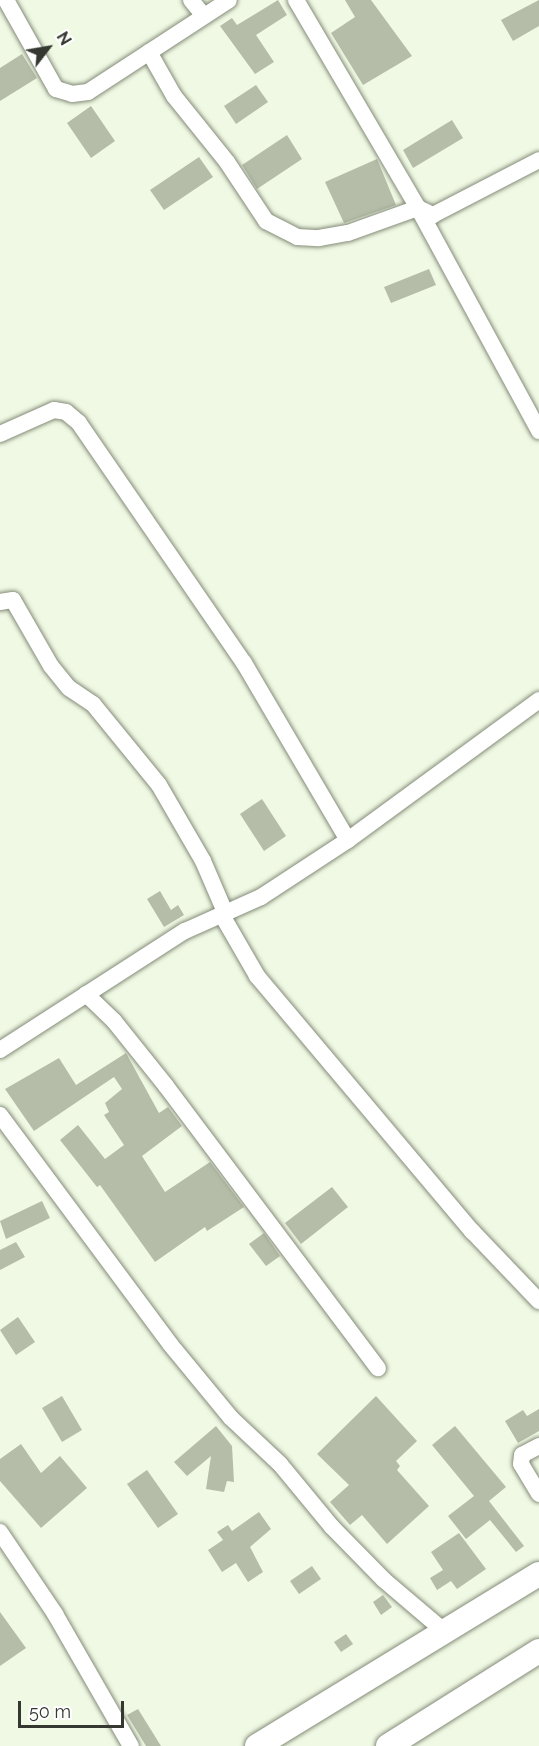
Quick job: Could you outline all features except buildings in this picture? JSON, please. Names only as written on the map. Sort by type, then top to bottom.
[{"type":"highway","points":[[257,1746],[539,1574]]},
{"type":"highway","points":[[388,1746],[539,1652]]},
{"type":"street","points":[[6,0],[62,94],[88,92],[229,0]]},
{"type":"street","points":[[191,0],[203,15]]},
{"type":"street","points":[[296,0],[418,208],[539,431]]},
{"type":"street","points":[[148,52],[186,113],[227,162],[266,221],[280,231],[319,238],[348,233],[418,208],[432,215],[539,160]]},
{"type":"street","points":[[0,434],[54,410],[66,412],[79,423],[244,663],[348,840]]},
{"type":"street","points":[[0,602],[14,600],[51,666],[69,688],[93,704],[159,785],[203,861],[224,914],[257,976],[472,1231],[539,1301]]},
{"type":"street","points":[[0,1050],[185,931],[261,897],[348,840],[539,700]]},
{"type":"street","points":[[86,994],[114,1021],[166,1086],[378,1368]]},
{"type":"street","points":[[0,1115],[170,1344],[231,1418],[280,1464],[332,1527],[384,1580],[445,1632]]},
{"type":"street","points":[[539,1446],[522,1455],[521,1464],[539,1494]]},
{"type":"street","points":[[0,1532],[55,1614],[132,1746]]}]
